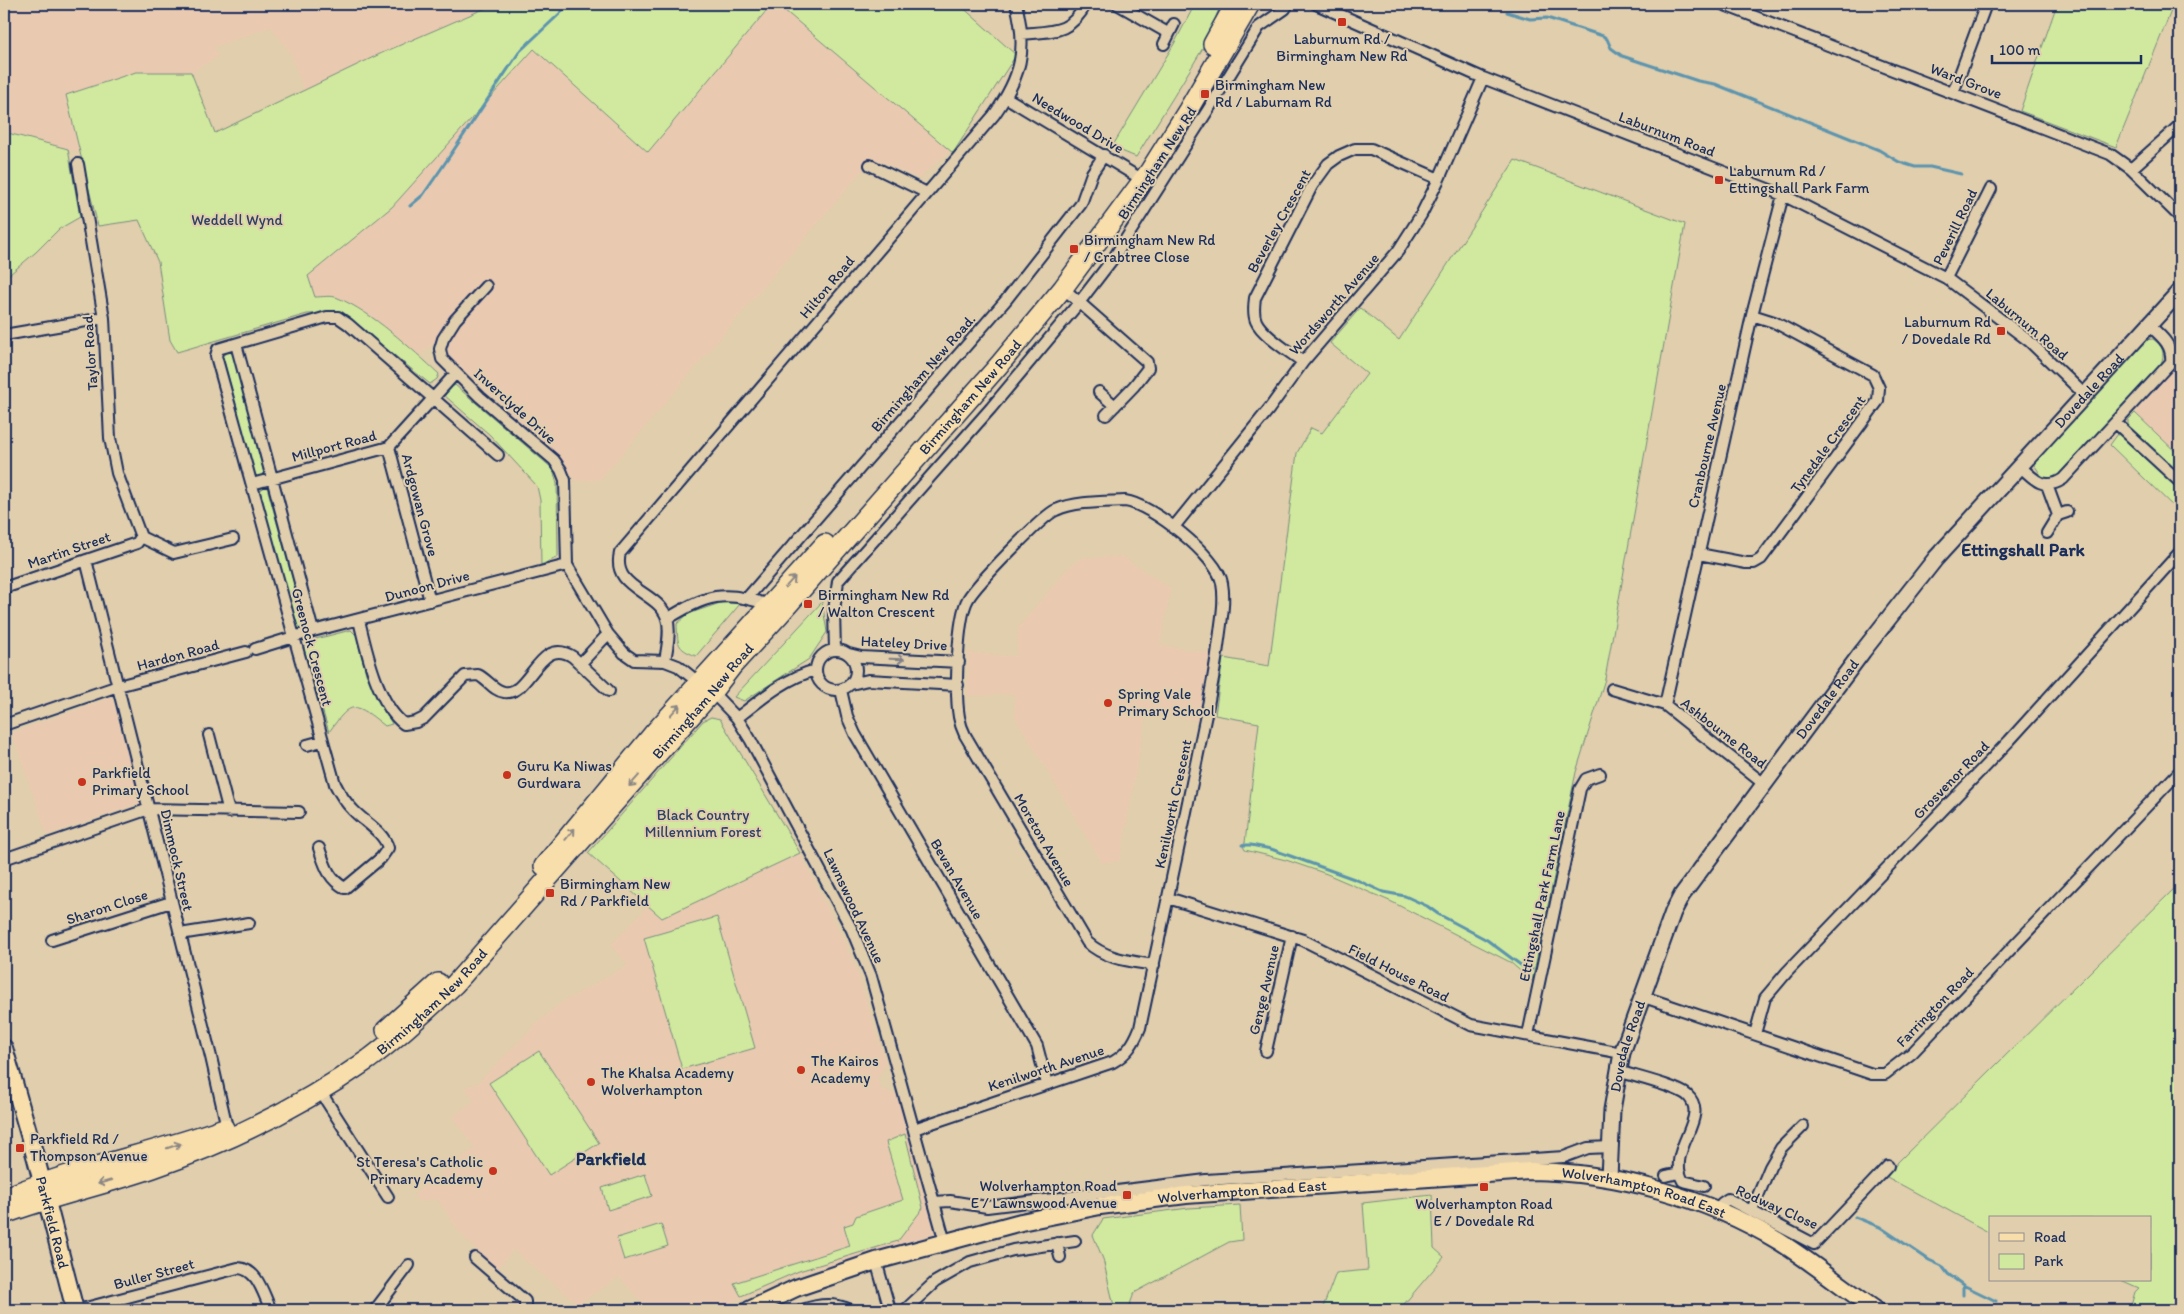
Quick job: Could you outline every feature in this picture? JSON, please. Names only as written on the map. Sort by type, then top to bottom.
[{"type":"highway","name":"Birmingham New Road","points":[[4,1198],[45,1192],[141,1164],[228,1133],[320,1091],[385,1046],[455,984],[705,688],[769,605],[1016,327],[1138,177],[1235,4]]},
{"type":"highway","name":"Birmingham New Road","points":[[228,1133],[363,1048],[385,1031],[439,982],[467,954],[542,869],[653,734],[733,665],[779,615],[1005,358],[1063,288],[1138,177],[1188,110],[1250,4]]},
{"type":"highway","name":"Birmingham New Road","points":[[4,1214],[45,1192]]},
{"type":"main road","name":"Parkfield Road","points":[[4,1048],[76,1310]]},
{"type":"main road","name":"Wolverhampton Road East","points":[[749,1310],[796,1288],[876,1261],[1072,1211],[1186,1195],[1530,1171],[1571,1173],[1609,1178],[1651,1188],[1717,1212],[1748,1216],[1780,1242],[1876,1310]]},
{"type":"street","name":"Hilton Road","points":[[667,619],[663,610],[628,582],[621,573],[618,559],[620,553],[1007,98],[1019,71],[1022,34],[1016,4]]},
{"type":"street","points":[[1022,34],[1055,31],[1069,26],[1078,18],[1086,4]]},
{"type":"street","points":[[1117,4],[1171,28],[1164,44]]},
{"type":"street","name":"Birmingham New Rd","points":[[835,650],[834,611],[838,581],[990,408],[1078,304],[1115,256],[1259,26],[1285,9],[1288,4]]},
{"type":"street","name":"Laburnum Road","points":[[1316,4],[1483,78],[1783,195],[1946,278],[2029,341],[2085,395]]},
{"type":"street","name":"Ward Grove","points":[[1722,4],[2110,154],[2131,170],[2180,217]]},
{"type":"street","points":[[1953,93],[1986,4]]},
{"type":"street","name":"Wordsworth Avenue","points":[[1173,528],[1269,409],[1303,362],[1398,251],[1421,215],[1439,179],[1483,78]]},
{"type":"street","name":"Needwood Drive","points":[[1007,98],[1138,177]]},
{"type":"street","points":[[2131,170],[2180,125]]},
{"type":"street","name":"Beverley Crescent","points":[[1303,362],[1264,331],[1256,321],[1255,298],[1304,201],[1328,164],[1339,156],[1355,149],[1372,149],[1439,179]]},
{"type":"street","name":"Birmingham New Road.","points":[[747,598],[1006,300],[1081,204],[1092,173],[1104,155]]},
{"type":"street","name":"Taylor Road","points":[[78,164],[104,318],[110,438],[117,473],[141,537]]},
{"type":"street","points":[[870,165],[927,193]]},
{"type":"street","name":"Peverill Road","points":[[1946,278],[1991,189]]},
{"type":"street","name":"Cranbourne Avenue","points":[[1665,705],[1752,315],[1783,195]]},
{"type":"street","name":"Inverclyde Drive","points":[[486,286],[455,320],[443,338],[440,349],[442,359],[554,460],[561,470],[566,490],[567,565]]},
{"type":"street","points":[[1063,288],[1078,304],[1146,362],[1148,368],[1106,416]]},
{"type":"street","name":"Dovedale Road","points":[[1609,1178],[1610,1147],[1618,1071],[1622,1053],[1641,996],[1673,912],[1682,895],[1863,651],[1936,558],[2180,291]]},
{"type":"street","name":"Tynedale Crescent","points":[[1698,554],[1746,564],[1761,560],[1868,416],[1878,401],[1880,394],[1877,380],[1864,369],[1774,322],[1752,315]]},
{"type":"street","name":"Greenock Crescent","points":[[319,848],[327,871],[337,884],[345,888],[381,858],[388,848],[386,842],[376,831],[354,812],[342,798],[335,784],[216,356],[218,349],[327,317],[338,317],[433,398]]},
{"type":"street","points":[[4,335],[104,318]]},
{"type":"street","points":[[2021,467],[2035,480],[2047,485],[2055,484],[2063,480],[2116,423],[2171,362],[2172,353],[2169,347],[2150,326]]},
{"type":"street","name":"Greenock Crescent","points":[[236,344],[313,631]]},
{"type":"street","name":"Millport Road","points":[[252,484],[388,447],[456,373]]},
{"type":"street","points":[[1099,392],[1115,406]]},
{"type":"street","points":[[433,398],[498,455]]},
{"type":"street","points":[[2116,423],[2180,482]]},
{"type":"street","name":"Ardgowan Grove","points":[[388,447],[430,601]]},
{"type":"street","points":[[2047,485],[2063,513],[2047,533]]},
{"type":"street","name":"Kenilworth Crescent","points":[[958,686],[962,617],[968,599],[1041,520],[1056,510],[1104,502],[1133,502],[1151,510],[1214,565],[1219,573],[1224,593],[1217,663],[1154,966]]},
{"type":"street","points":[[141,537],[174,553],[233,539]]},
{"type":"street","name":"Martin Street","points":[[4,588],[137,543],[141,537]]},
{"type":"street","name":"Grosvenor Road","points":[[1755,1034],[1765,998],[1787,972],[2010,741],[2180,552]]},
{"type":"street","name":"Dimmock Street","points":[[86,560],[211,1057],[228,1133]]},
{"type":"street","points":[[567,565],[608,634],[624,653],[634,660],[665,661],[667,619],[696,602],[706,598],[735,596],[769,605]]},
{"type":"street","name":"Dunoon Drive","points":[[294,637],[567,565]]},
{"type":"street","points":[[358,620],[372,671],[395,716],[404,724],[416,722],[424,718],[462,678],[469,674],[478,675],[497,690],[509,692],[516,690],[550,654],[567,653],[609,691]]},
{"type":"street","points":[[581,664],[608,634]]},
{"type":"street","name":"Hardon Road","points":[[4,725],[118,686],[250,651],[294,637]]},
{"type":"street","points":[[851,684],[857,669],[853,658],[848,654],[835,650],[821,657],[816,670],[819,680],[823,685],[834,690],[841,690],[851,684],[868,680],[958,686]]},
{"type":"street","name":"Hateley Drive","points":[[848,654],[861,657],[959,662]]},
{"type":"street","name":"Lawnswood Avenue","points":[[665,661],[678,666],[737,718],[779,790],[852,930],[873,980],[946,1242]]},
{"type":"street","points":[[737,718],[773,691],[807,672],[816,670]]},
{"type":"street","name":"Moreton Avenue","points":[[958,686],[959,720],[965,735],[1081,934],[1095,950],[1103,954],[1154,966]]},
{"type":"street","points":[[1612,689],[1665,705]]},
{"type":"street","name":"Bevan Avenue","points":[[841,690],[847,716],[855,734],[1037,1046],[1047,1084]]},
{"type":"street","name":"Ashbourne Road","points":[[1665,705],[1764,784]]},
{"type":"street","points":[[209,735],[229,812]]},
{"type":"street","points":[[308,746],[322,741]]},
{"type":"street","name":"Farrington Road","points":[[1641,996],[1872,1074],[1886,1074],[1912,1053],[2180,771]]},
{"type":"street","name":"Ettingshall Park Farm Lane","points":[[1528,1035],[1580,789],[1586,779],[1600,774]]},
{"type":"street","points":[[4,859],[149,808],[229,812],[299,812]]},
{"type":"street","name":"Field House Road","points":[[1168,898],[1292,936],[1471,1025],[1622,1053]]},
{"type":"street","name":"Sharon Close","points":[[52,940],[171,902]]},
{"type":"street","points":[[180,934],[248,923]]},
{"type":"street","name":"Genge Avenue","points":[[1266,1050],[1292,936]]},
{"type":"street","name":"Kenilworth Avenue","points":[[914,1128],[1114,1062],[1126,1053],[1136,1039],[1154,966]]},
{"type":"street","points":[[1618,1071],[1682,1092],[1690,1099],[1694,1116],[1677,1167],[1683,1181],[1704,1186]]},
{"type":"street","points":[[320,1091],[388,1197]]},
{"type":"street","points":[[1748,1216],[1770,1167],[1782,1148],[1803,1126]]},
{"type":"street","name":"Wolverhampton Road East","points":[[934,1202],[950,1201],[987,1206],[1206,1180],[1564,1157],[1588,1148],[1610,1147]]},
{"type":"street","name":"Rodway Close","points":[[1748,1216],[1814,1244],[1888,1166]]},
{"type":"street","points":[[1666,1176],[1679,1173]]},
{"type":"street","points":[[904,1310],[936,1282],[970,1262],[1013,1250],[1075,1241]]},
{"type":"street","points":[[1057,1243],[1060,1257]]},
{"type":"street","points":[[475,1258],[525,1301],[526,1310]]},
{"type":"street","points":[[876,1261],[890,1310]]},
{"type":"street","points":[[375,1310],[410,1265]]},
{"type":"street","name":"Buller Street","points":[[76,1310],[238,1268],[246,1268],[252,1272],[270,1310]]},
{"type":"street","points":[[802,1310],[830,1305],[852,1310]]},
{"type":"shaded area","points":[[4,4],[495,4],[382,53],[304,91],[290,53],[271,27],[214,47],[218,57],[191,72],[136,72],[66,95],[79,152],[4,132]]},
{"type":"shaded area","points":[[772,4],[777,4],[950,151],[918,179],[873,158],[600,480],[575,481],[564,462],[434,343],[419,356],[369,316],[337,297],[315,297],[308,276],[392,207],[534,49],[648,152]]},
{"type":"shaded area","points":[[2176,364],[2180,368],[2180,456],[2135,413]]},
{"type":"shaded area","name":"Spring Vale Primary School","points":[[1122,556],[1171,589],[1160,645],[1211,653],[1198,721],[1147,710],[1120,861],[1102,863],[1015,717],[1014,694],[967,696],[968,653],[1016,656],[1018,628],[1066,570],[1080,558]]},
{"type":"shaded area","name":"Parkfield Primary School","points":[[112,697],[141,803],[47,835],[12,733]]},
{"type":"shaded area","name":"The Khalsa Academy Wolverhampton","points":[[800,853],[844,941],[858,974],[886,1064],[877,1078],[881,1089],[897,1095],[935,1234],[789,1277],[732,1302],[719,1310],[686,1310],[683,1307],[679,1310],[649,1310],[619,1277],[578,1304],[513,1250],[496,1271],[460,1233],[437,1199],[418,1202],[414,1194],[475,1148],[452,1117],[474,1100],[464,1087],[478,1083],[538,1022],[559,1004],[628,965],[611,945],[647,907],[662,918]]},
{"type":"green space","name":"Weddell Wynd","points":[[495,4],[772,4],[648,152],[534,49],[392,207],[308,276],[315,297],[336,297],[351,304],[378,322],[417,354],[439,374],[437,379],[430,384],[342,313],[307,314],[177,352],[170,340],[158,262],[139,220],[98,226],[66,95],[136,72],[191,72],[215,133],[382,53]]},
{"type":"green space","points":[[777,4],[959,4],[1016,55],[953,153]]},
{"type":"green space","points":[[1195,4],[1222,4],[1210,36],[1136,157],[1112,147],[1174,44]]},
{"type":"green space","points":[[2057,4],[2153,4],[2171,11],[2116,147],[2020,111]]},
{"type":"green space","points":[[4,132],[68,149],[80,217],[59,229],[36,252],[4,279]]},
{"type":"green space","points":[[1515,160],[1685,224],[1605,679],[1576,772],[1532,981],[1510,962],[1392,902],[1327,874],[1286,860],[1245,850],[1242,844],[1245,843],[1259,723],[1215,715],[1223,658],[1269,666],[1297,453],[1311,428],[1322,433],[1367,374],[1330,343],[1360,308],[1399,340]]},
{"type":"green space","points":[[2153,339],[2162,350],[2161,364],[2056,477],[2050,479],[2043,478],[2033,463],[2039,455],[2144,340]]},
{"type":"green space","points":[[225,351],[230,351],[234,357],[265,477],[256,479],[222,354]]},
{"type":"green space","points":[[455,385],[553,469],[557,484],[558,557],[541,565],[540,500],[537,486],[490,435],[444,395]]},
{"type":"green space","points":[[2135,413],[2180,456],[2180,478],[2128,427],[2128,420]]},
{"type":"green space","points":[[2118,434],[2123,434],[2180,490],[2180,513],[2110,445]]},
{"type":"green space","points":[[267,487],[306,627],[301,630],[297,630],[260,492],[262,488]]},
{"type":"green space","points":[[723,602],[740,604],[696,656],[681,648],[678,641],[677,624],[688,614]]},
{"type":"green space","points":[[822,602],[827,632],[809,659],[744,701],[734,697]]},
{"type":"green space","points":[[351,630],[357,636],[366,674],[392,724],[385,726],[367,712],[354,708],[349,709],[343,714],[329,732],[304,649],[308,641]]},
{"type":"green space","name":"Black Country Millennium Forest","points":[[711,717],[720,719],[800,853],[662,918],[588,853],[703,721]]},
{"type":"green space","points":[[2180,883],[2180,1310],[2130,1309],[2135,1292],[2139,1288],[2126,1282],[2152,1282],[2152,1216],[1989,1216],[1989,1232],[1887,1177],[1898,1162]]},
{"type":"green space","points":[[717,917],[755,1048],[682,1069],[644,938]]},
{"type":"green space","points":[[539,1051],[599,1143],[549,1175],[489,1083]]},
{"type":"green space","points":[[905,1134],[923,1208],[898,1241],[799,1271],[741,1296],[734,1283],[850,1246],[844,1226],[853,1223],[856,1216],[903,1200],[886,1142]]},
{"type":"green space","points":[[645,1174],[652,1196],[608,1210],[602,1188]]},
{"type":"green space","points":[[1432,1195],[1434,1248],[1444,1257],[1399,1310],[1322,1310],[1336,1273],[1368,1270],[1363,1203]]},
{"type":"green space","points":[[1240,1205],[1242,1240],[1229,1242],[1134,1293],[1128,1310],[1115,1310],[1103,1259],[1093,1235],[1103,1219],[1189,1208]]},
{"type":"green space","points":[[661,1224],[668,1246],[624,1260],[617,1238]]},
{"type":"waterway","points":[[410,206],[423,195],[520,51],[570,4]]},
{"type":"waterway","points":[[1507,12],[1530,19],[1547,18],[1603,36],[1607,39],[1611,48],[1622,56],[1698,81],[1715,84],[1879,150],[1899,162],[1915,167],[1930,167],[1961,174]]},
{"type":"waterway","points":[[1242,845],[1271,849],[1357,880],[1383,892],[1405,896],[1427,906],[1438,914],[1487,940],[1522,966],[1532,969]]},
{"type":"waterway","points":[[1855,1217],[1880,1227],[1929,1260],[1942,1266],[1948,1274],[1963,1285],[1996,1301]]},
{"type":"waterway","points":[[1963,1285],[1963,1295]]},
{"type":"place","name":"Laburnum Rd / Birmingham New Rd","points":[[1342,22]]},
{"type":"place","name":"Birmingham New Rd / Laburnam Rd","points":[[1205,94]]},
{"type":"place","name":"Laburnum Rd / Ettingshall Park Farm","points":[[1719,180]]},
{"type":"place","name":"Birmingham New Rd / Crabtree Close","points":[[1074,249]]},
{"type":"place","name":"Laburnum Rd / Dovedale Rd","points":[[2001,331]]},
{"type":"place","name":"Birmingham New Rd / Walton Crescent","points":[[808,604]]},
{"type":"place","name":"Spring Vale Primary School","points":[[1108,703]]},
{"type":"place","name":"Guru Ka Niwas Gurdwara","points":[[507,775]]},
{"type":"place","name":"Parkfield Primary School","points":[[82,782]]},
{"type":"place","name":"Birmingham New Rd / Parkfield","points":[[550,893]]},
{"type":"place","name":"The Kairos Academy","points":[[801,1070]]},
{"type":"place","name":"The Khalsa Academy Wolverhampton","points":[[591,1082]]},
{"type":"place","name":"Parkfield Rd / Thompson Avenue","points":[[20,1148]]},
{"type":"place","name":"St Teresa's Catholic Primary Academy","points":[[493,1171]]},
{"type":"place","name":"Wolverhampton Road E / Dovedale Rd","points":[[1484,1187]]},
{"type":"place","name":"Wolverhampton Road E / Lawnswood Avenue","points":[[1127,1195]]},
{"type":"district","name":"Ettingshall Park","points":[[2023,550]]},
{"type":"district","name":"Parkfield","points":[[611,1159]]}]
